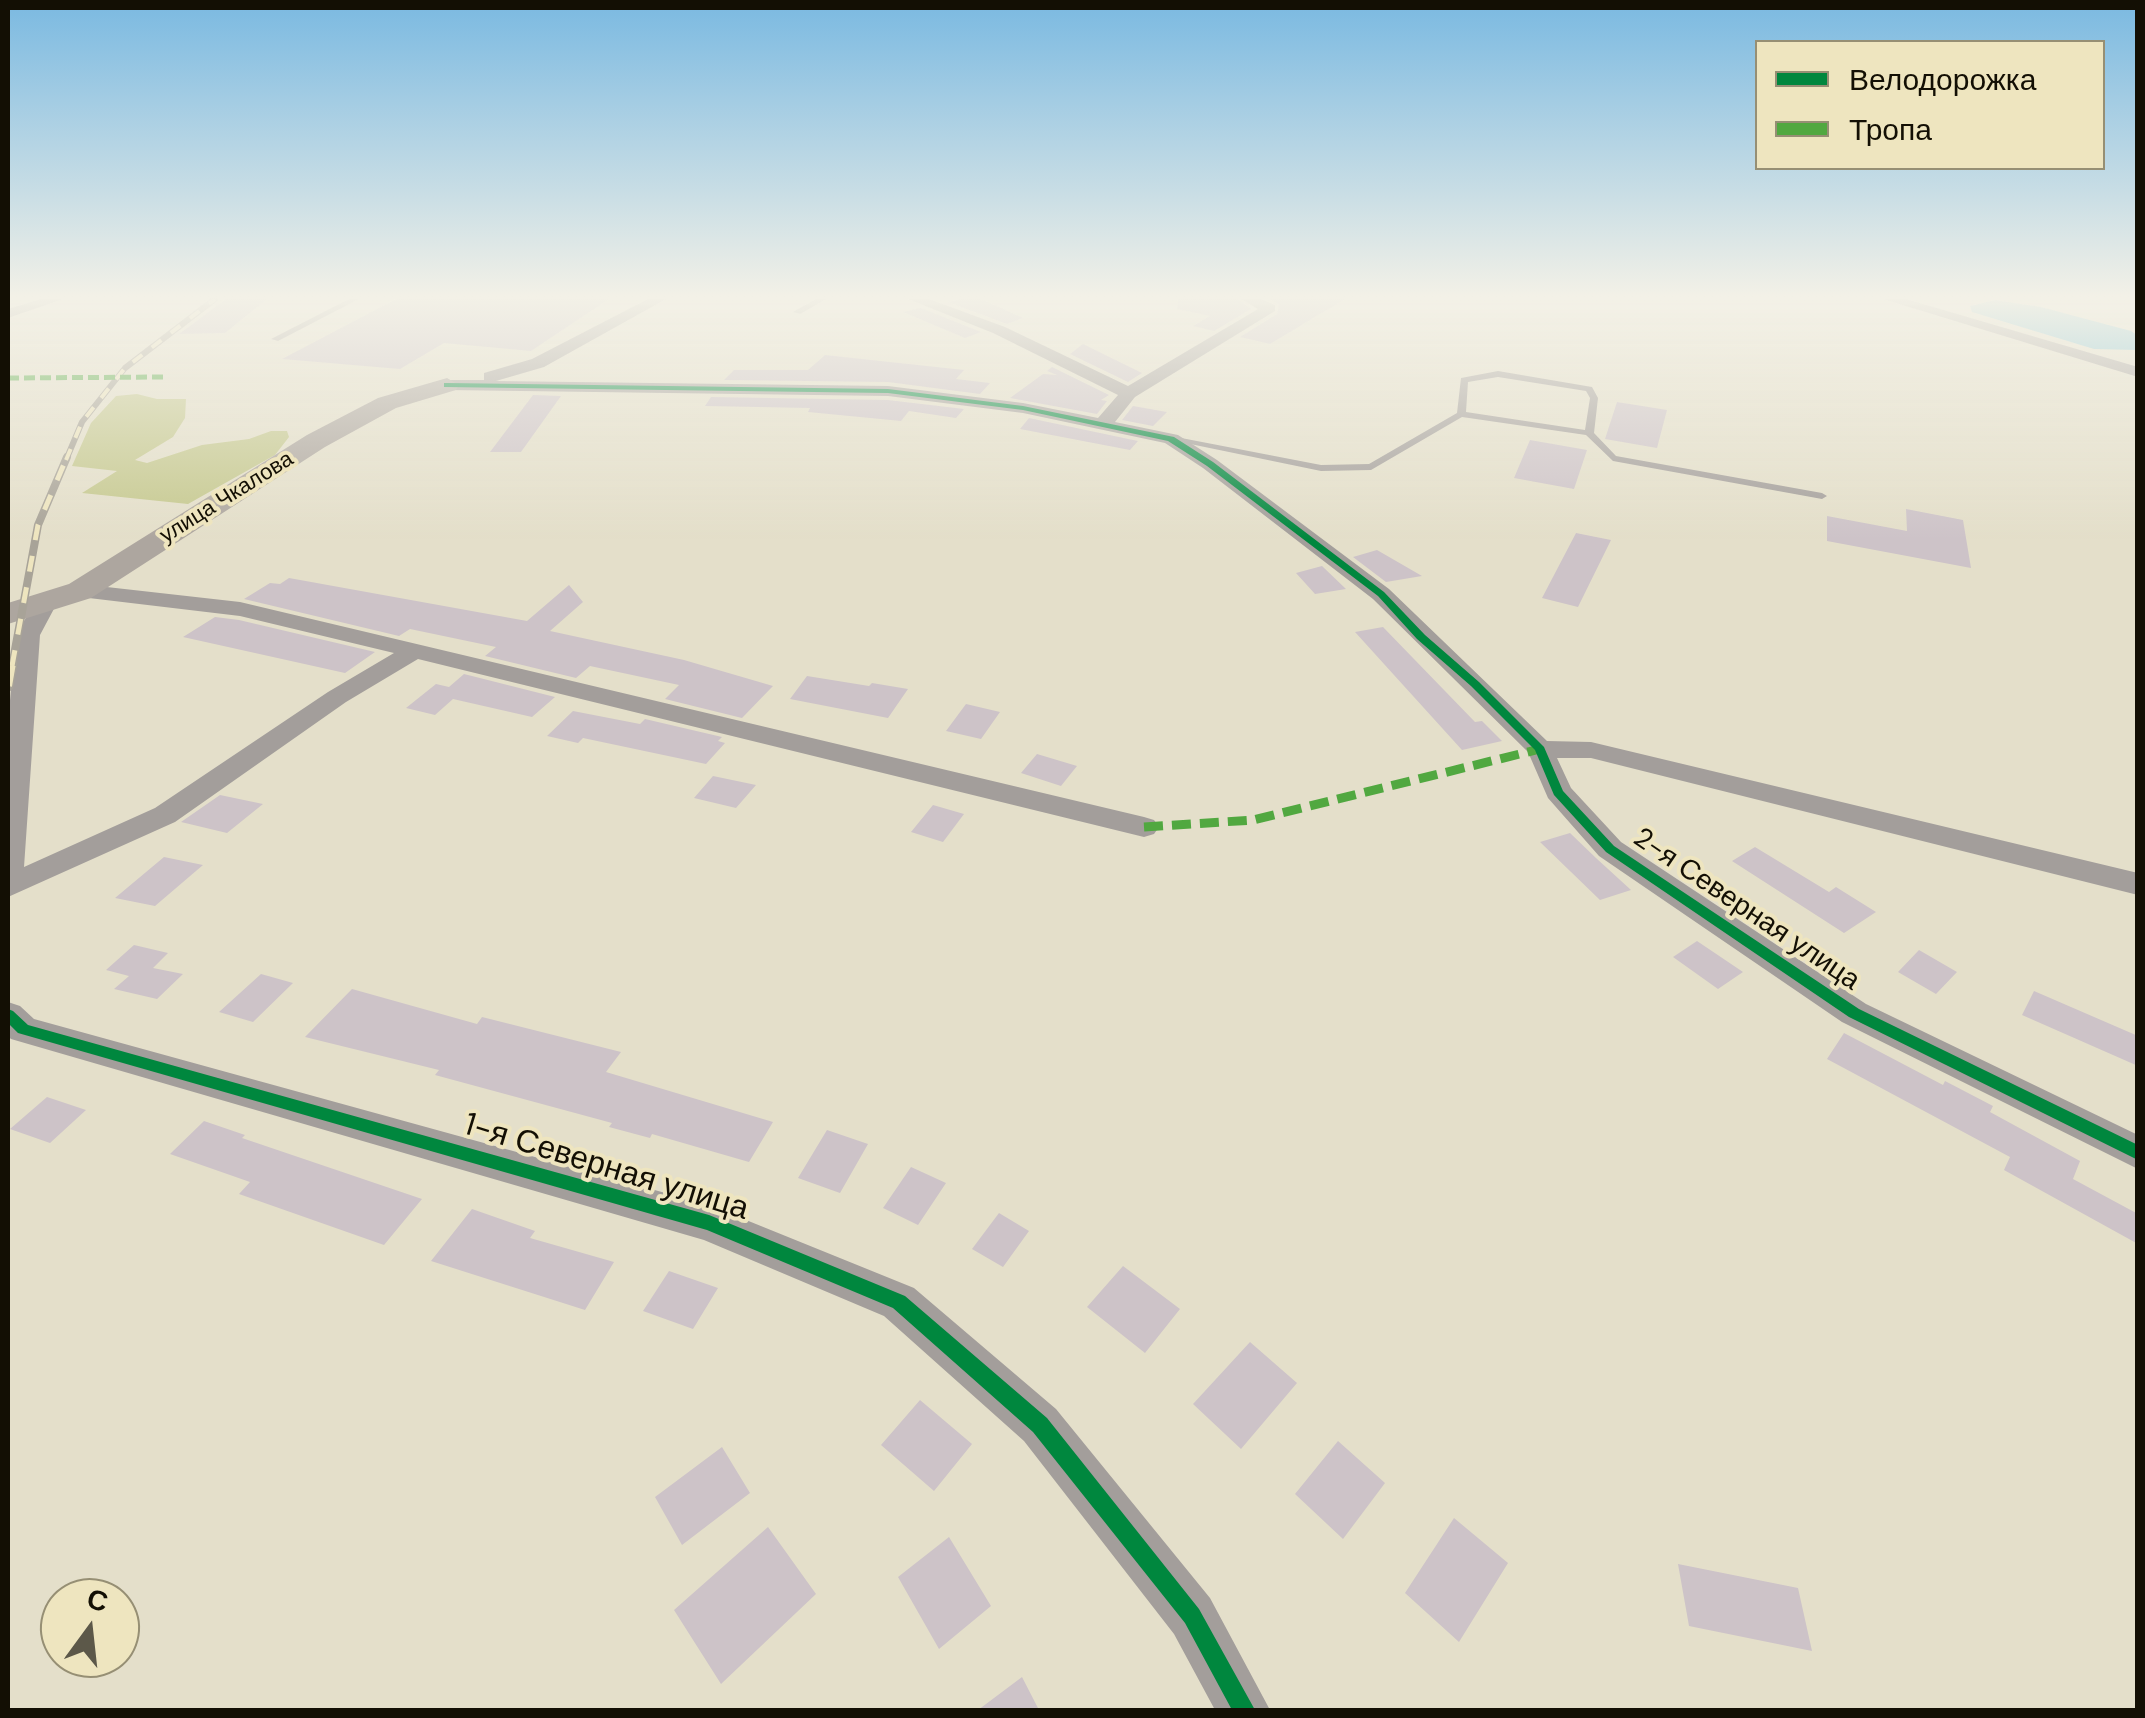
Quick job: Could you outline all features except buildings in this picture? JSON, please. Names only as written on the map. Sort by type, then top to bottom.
[{"type":"street","points":[[447,385],[471,379]]},
{"type":"street","points":[[1100,379],[1129,393]]},
{"type":"street","points":[[1103,424],[1129,393],[1152,379]]},
{"type":"street","name":"2-я Северная улица","points":[[447,385],[888,391],[1023,408],[1171,439],[1210,464],[1381,594],[1540,749],[1558,792],[1610,849],[1854,1012],[2138,1152]]},
{"type":"street","name":"улица Чкалова","points":[[8,614],[80,591],[316,441],[387,403],[447,385]]},
{"type":"street","points":[[80,591],[240,609],[1144,828]]},
{"type":"street","points":[[8,873],[28,635],[44,604]]},
{"type":"street","points":[[8,886],[165,815],[338,697],[416,650]]},
{"type":"street","points":[[1540,749],[1591,750],[2138,884]]},
{"type":"street","name":"1-я Северная улица","points":[[8,1014],[22,1029],[709,1223],[899,1302],[1040,1425],[1192,1616],[1244,1710]]},
{"type":"lane","points":[[1460,414],[1464,380],[1469,379]]},
{"type":"lane","points":[[1527,379],[1589,390],[1594,398],[1589,432]]},
{"type":"lane","points":[[1171,439],[1321,468],[1371,467],[1460,414],[1589,432],[1613,458],[1822,496]]},
{"type":"green space","points":[[116,396],[186,399],[185,418],[173,437],[135,460],[147,463],[202,445],[249,439],[271,431],[287,431],[289,437],[275,455],[188,504],[82,493],[117,471],[72,466],[91,423]]},
{"type":"railway","points":[[66,460],[82,422],[116,379]]},
{"type":"railway","points":[[12,666],[38,525],[67,457]]},
{"type":"railway","points":[[8,686],[12,663]]},
{"type":"marked path","points":[[1144,827],[1253,820],[1540,749]]},
{"type":"cycle path","points":[[447,385],[888,391],[1023,408],[1171,439],[1210,464],[1381,594],[1540,749],[1558,792],[1610,849],[1854,1013],[2138,1153]]},
{"type":"cycle path","points":[[8,1015],[23,1029],[709,1223],[899,1302],[1040,1425],[1192,1616],[1244,1710]]}]
